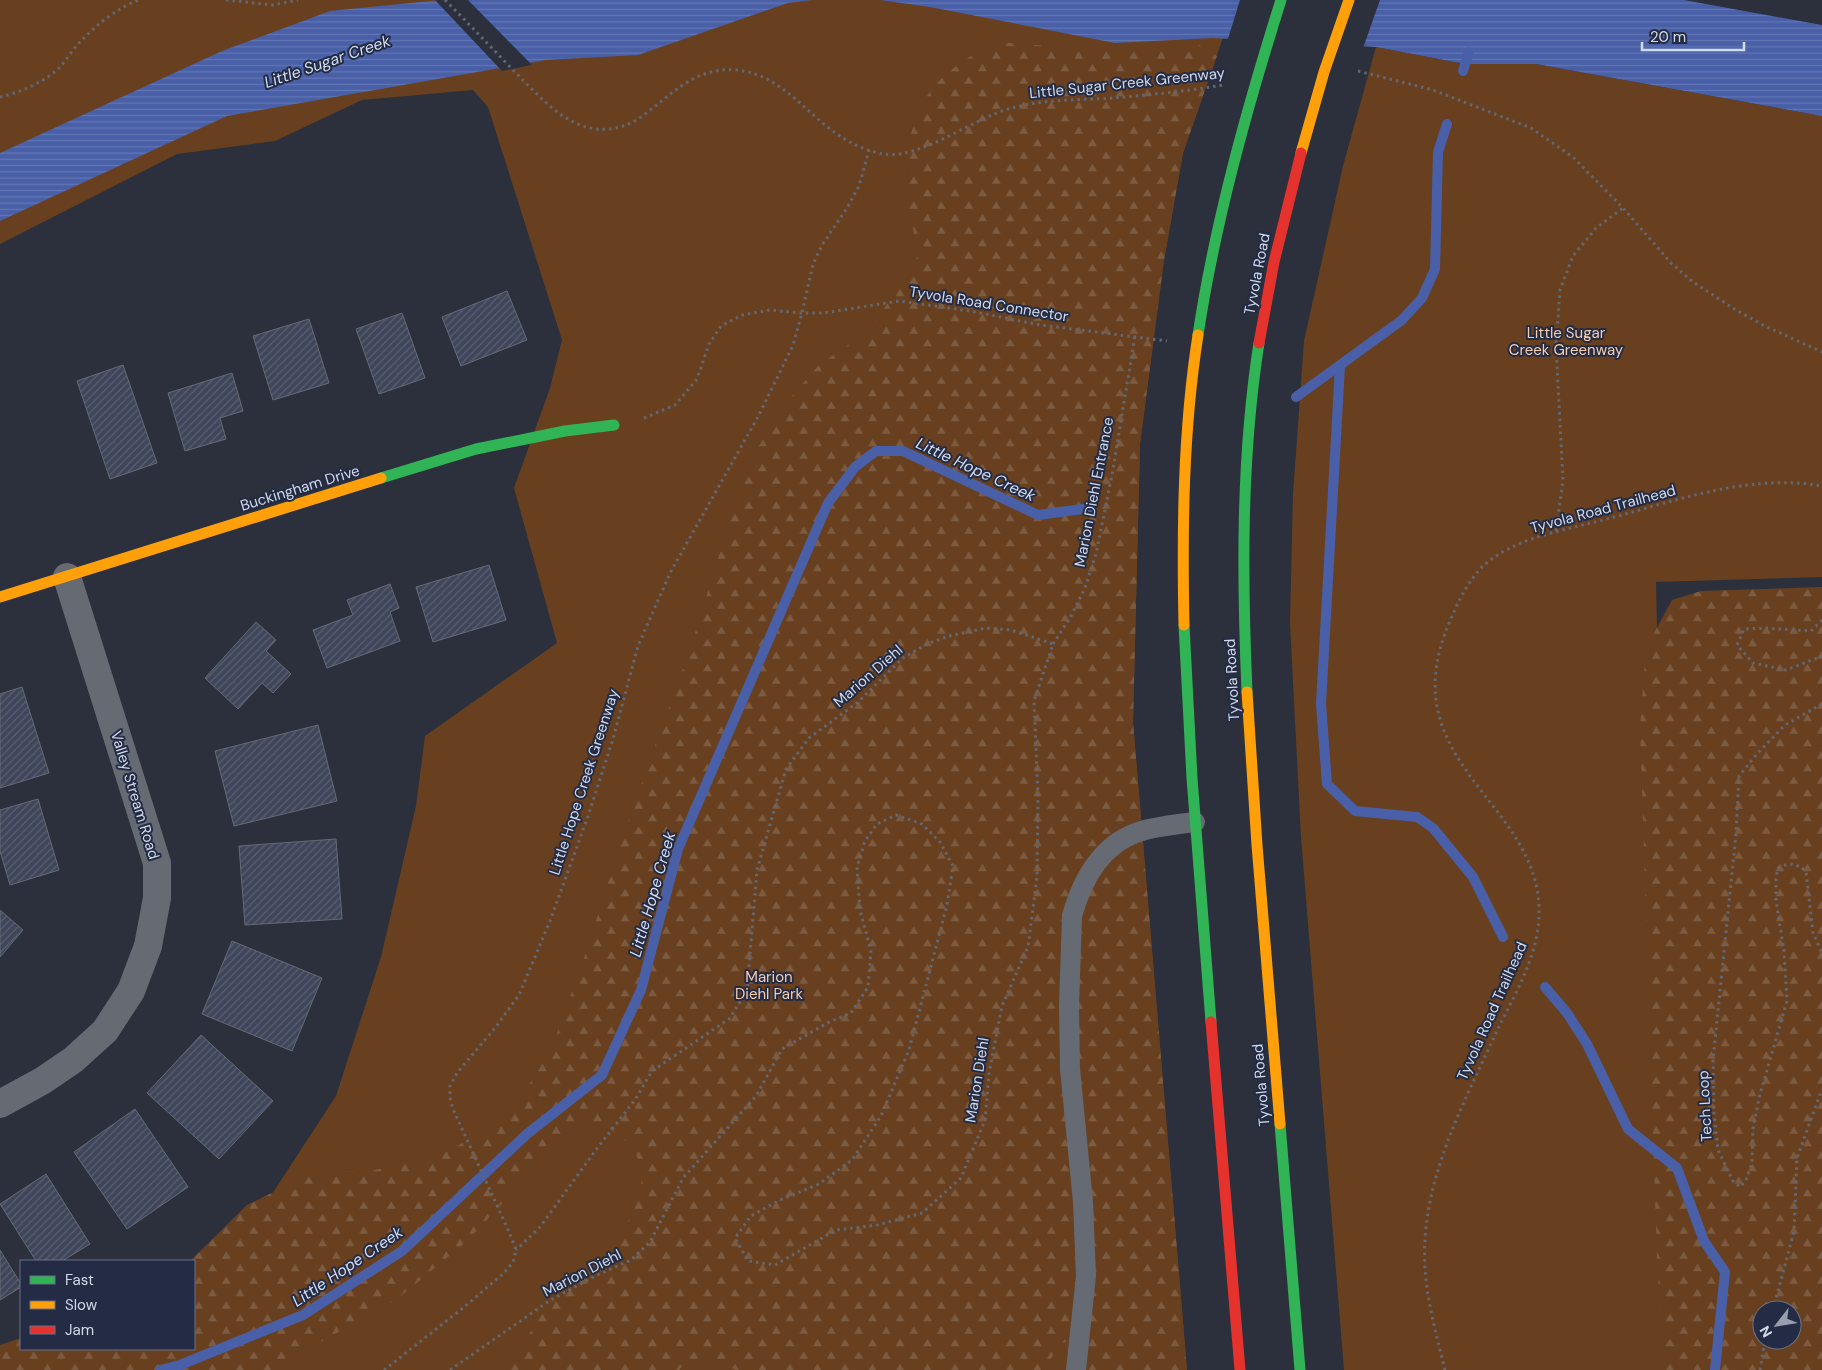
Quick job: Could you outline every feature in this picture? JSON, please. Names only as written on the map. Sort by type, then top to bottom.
[{"type":"main road","points":[[1240,1370],[1195,822],[1186,675],[1183,581],[1184,476],[1193,370],[1208,273],[1244,124],[1282,0]]},
{"type":"main road","name":"Tyvola Road","points":[[1300,1370],[1253,806],[1246,669],[1243,556],[1246,479],[1254,377],[1270,275],[1307,126],[1349,0]]},
{"type":"main road","name":"Buckingham Drive","points":[[0,597],[476,449],[565,431],[614,425]]},
{"type":"street","name":"Valley Stream Road","points":[[0,1104],[42,1081],[73,1060],[105,1031],[131,991],[148,946],[157,898],[156,863],[67,577]]},
{"type":"lane","points":[[1076,1370],[1086,1276],[1083,1202],[1070,1069],[1068,1006],[1072,916],[1076,902],[1090,872],[1096,862],[1110,848],[1126,837],[1145,830],[1195,822]]},
{"type":"path","points":[[0,97],[18,92],[46,78],[58,69],[79,43],[99,24],[124,7],[139,0]]},
{"type":"path","points":[[226,0],[274,5],[298,0]]},
{"type":"path","name":"Little Sugar Creek Greenway","points":[[445,0],[550,106],[574,124],[598,128],[610,128],[631,123],[640,118],[683,83],[697,76],[727,70],[747,72],[770,80],[780,86],[844,139],[870,150],[889,155],[907,153],[945,138],[976,121],[1010,108],[1224,85]]},
{"type":"path","points":[[1356,71],[1433,90],[1532,128],[1573,157],[1623,208],[1670,263],[1693,282],[1765,326],[1822,352]]},
{"type":"path","name":"Little Hope Creek Greenway","points":[[516,1250],[453,1109],[450,1098],[450,1086],[457,1074],[519,995],[550,921],[588,816],[613,739],[638,646],[670,573],[759,415],[793,345],[813,264],[822,245],[847,208],[859,186],[870,150]]},
{"type":"path","points":[[1556,531],[1563,480],[1556,346],[1560,290],[1573,256],[1596,228],[1623,208]]},
{"type":"path","name":"Tyvola Road Connector","points":[[614,425],[643,419],[675,404],[697,379],[709,344],[721,326],[742,315],[770,310],[802,313],[840,312],[900,301],[970,311],[1041,325],[1172,342]]},
{"type":"path","name":"Marion Diehl Entrance","points":[[1053,644],[1070,618],[1085,588],[1096,554],[1112,475],[1135,336]]},
{"type":"path","name":"Tyvola Road Trailhead","points":[[1445,1370],[1434,1325],[1425,1268],[1426,1217],[1446,1145],[1533,951],[1540,914],[1536,880],[1525,852],[1510,828],[1466,772],[1448,741],[1440,722],[1436,704],[1436,664],[1440,646],[1456,607],[1481,568],[1504,551],[1533,538],[1716,490],[1772,483],[1822,486]]},
{"type":"path","points":[[1822,620],[1811,631],[1765,628],[1744,629],[1737,645],[1753,663],[1786,670],[1822,656]]},
{"type":"path","name":"Marion Diehl","points":[[450,1370],[549,1301],[595,1276],[631,1260],[650,1242],[683,1178],[721,1138],[756,1096],[782,1049],[829,1022],[851,1013],[868,987],[871,951],[860,910],[857,867],[865,841],[869,835],[878,824],[896,815],[922,824],[940,842],[953,866],[947,905],[910,1050],[881,1116],[852,1160],[819,1184],[780,1200],[751,1216],[735,1238],[748,1261],[775,1266],[836,1230],[877,1225],[922,1213],[961,1178],[985,1120],[989,1073],[1002,1006],[1028,947],[1037,877],[1038,796],[1034,701],[1053,644],[1011,630],[986,628],[949,636],[927,644],[903,658],[857,703],[809,738],[786,769],[757,870],[747,990],[729,1019],[652,1071],[635,1100],[540,1227],[516,1250]]},
{"type":"path","name":"Tech Loop","points":[[1822,704],[1785,725],[1739,776],[1736,834],[1713,1060],[1714,1112],[1718,1150],[1733,1181],[1740,1187],[1746,1180],[1752,1162],[1753,1128],[1760,1094],[1787,1002],[1784,951],[1776,901],[1776,876],[1778,868],[1788,863],[1797,864],[1806,871],[1813,933],[1822,953]]},
{"type":"path","points":[[1776,1300],[1794,1231],[1797,1158],[1822,1089]]},
{"type":"path","points":[[384,1370],[504,1273],[513,1262],[516,1250]]},
{"type":"path","points":[[1760,1370],[1763,1350]]},
{"type":"green space","name":"Marion Diehl Park","points":[[0,0],[1236,0],[1183,153],[1164,260],[1140,444],[1133,722],[1187,1370],[47,1370],[195,1350],[251,1226],[336,1096],[381,957],[416,806],[425,736],[557,643],[514,488],[550,388],[562,340],[488,107],[473,90],[362,100],[275,141],[177,154],[0,244]]},
{"type":"green space","name":"Marion Diehl Park","points":[[996,42],[1096,50],[1147,50],[1196,43],[1217,56],[1183,153],[1164,260],[1140,444],[1133,722],[1187,1370],[1088,1370],[1086,1358],[1073,1340],[1058,1346],[1047,1370],[737,1370],[703,1360],[684,1364],[679,1370],[505,1370],[524,1345],[536,1320],[596,1265],[622,1234],[637,1201],[644,1170],[630,1144],[604,1124],[578,1122],[538,1152],[510,1195],[466,1242],[396,1300],[270,1370],[0,1370],[0,1345],[20,1338],[20,1350],[195,1350],[195,1260],[191,1260],[247,1205],[315,1172],[370,1171],[438,1156],[489,1129],[531,1082],[556,1036],[585,955],[629,818],[691,646],[724,539],[755,452],[787,402],[819,365],[871,329],[919,254],[908,205],[904,175],[913,126],[928,94],[938,82],[950,71]]},
{"type":"green space","name":"Little Sugar Creek Greenway","points":[[1376,47],[1465,64],[1536,64],[1822,116],[1822,577],[1656,582],[1673,1370],[1344,1370],[1301,837],[1290,623],[1293,494],[1304,341],[1343,166]]},
{"type":"green space","points":[[1822,587],[1822,1370],[1664,1370],[1657,1260],[1640,727],[1646,648],[1672,600],[1701,591]]},
{"type":"water","name":"Little Sugar Creek","points":[[441,0],[812,0],[788,3],[638,55],[546,60],[227,116],[0,221],[0,153],[222,51],[330,11]]},
{"type":"water","points":[[880,0],[1684,0],[1822,25],[1822,116],[1536,64],[1465,64],[1376,47],[1212,38],[1115,43],[930,7]]},
{"type":"pier","points":[[435,0],[468,0],[532,65],[502,71]]},
{"type":"pier","points":[[1240,0],[1380,0],[1363,48],[1227,42]]},
{"type":"building","points":[[507,291],[527,340],[461,366],[442,317]]},
{"type":"building","points":[[402,313],[425,378],[379,394],[356,329]]},
{"type":"building","points":[[309,319],[329,383],[273,400],[253,336]]},
{"type":"building","points":[[123,365],[157,463],[110,479],[77,381]]},
{"type":"building","points":[[232,373],[243,411],[220,418],[226,439],[185,451],[168,393]]},
{"type":"building","points":[[489,565],[506,620],[433,642],[416,587]]},
{"type":"building","points":[[390,584],[399,608],[390,612],[400,641],[327,668],[313,630],[353,615],[347,600]]},
{"type":"building","points":[[256,622],[276,640],[266,651],[291,674],[273,693],[262,683],[238,709],[205,678]]},
{"type":"building","points":[[22,687],[49,773],[0,788],[0,694]]},
{"type":"building","points":[[318,725],[337,801],[234,826],[215,751]]},
{"type":"building","points":[[38,799],[59,870],[10,885],[0,851],[0,810]]},
{"type":"building","points":[[336,839],[342,919],[245,925],[239,846]]},
{"type":"building","points":[[0,910],[23,930],[0,957]]},
{"type":"building","points":[[232,941],[322,978],[292,1051],[202,1014]]},
{"type":"building","points":[[201,1035],[273,1101],[219,1159],[147,1093]]},
{"type":"building","points":[[135,1109],[188,1187],[127,1229],[74,1152]]},
{"type":"building","points":[[46,1174],[90,1244],[64,1260],[35,1260],[0,1204]]},
{"type":"building","points":[[0,1250],[20,1282],[20,1288],[0,1300]]},
{"type":"waterway","name":"Little Hope Creek","points":[[1463,71],[1469,52]]},
{"type":"waterway","name":"Little Hope Creek","points":[[1296,397],[1402,320],[1422,298],[1435,269],[1438,152],[1447,124]]},
{"type":"waterway","points":[[1340,366],[1321,704],[1327,784],[1355,811],[1417,817],[1433,828],[1473,877],[1503,937]]},
{"type":"waterway","name":"Little Hope Creek","points":[[160,1370],[180,1365],[303,1315],[402,1251],[527,1134],[602,1075],[641,990],[678,849],[828,503],[855,467],[876,451],[903,451],[1038,515],[1090,508]]},
{"type":"waterway","points":[[1545,987],[1567,1013],[1587,1044],[1628,1129],[1677,1168],[1704,1241],[1725,1272],[1715,1370]]},
{"type":"traffic: fast","points":[[1198,335],[1213,250],[1233,166],[1281,0]]},
{"type":"traffic: fast","points":[[1247,692],[1244,605],[1244,517],[1249,430],[1259,343]]},
{"type":"traffic: fast","points":[[381,478],[476,449],[565,431],[614,425]]},
{"type":"traffic: fast","points":[[1184,625],[1192,778],[1211,1022]]},
{"type":"traffic: fast","points":[[1280,1124],[1300,1370]]},
{"type":"traffic: slow","points":[[1301,153],[1324,72],[1349,0]]},
{"type":"traffic: slow","points":[[1184,625],[1183,552],[1186,443],[1198,335]]},
{"type":"traffic: slow","points":[[0,597],[381,478]]},
{"type":"traffic: slow","points":[[1247,692],[1257,845],[1280,1124]]},
{"type":"traffic: jam","points":[[1259,343],[1274,262],[1301,153]]},
{"type":"traffic: jam","points":[[1211,1022],[1240,1370]]}]
